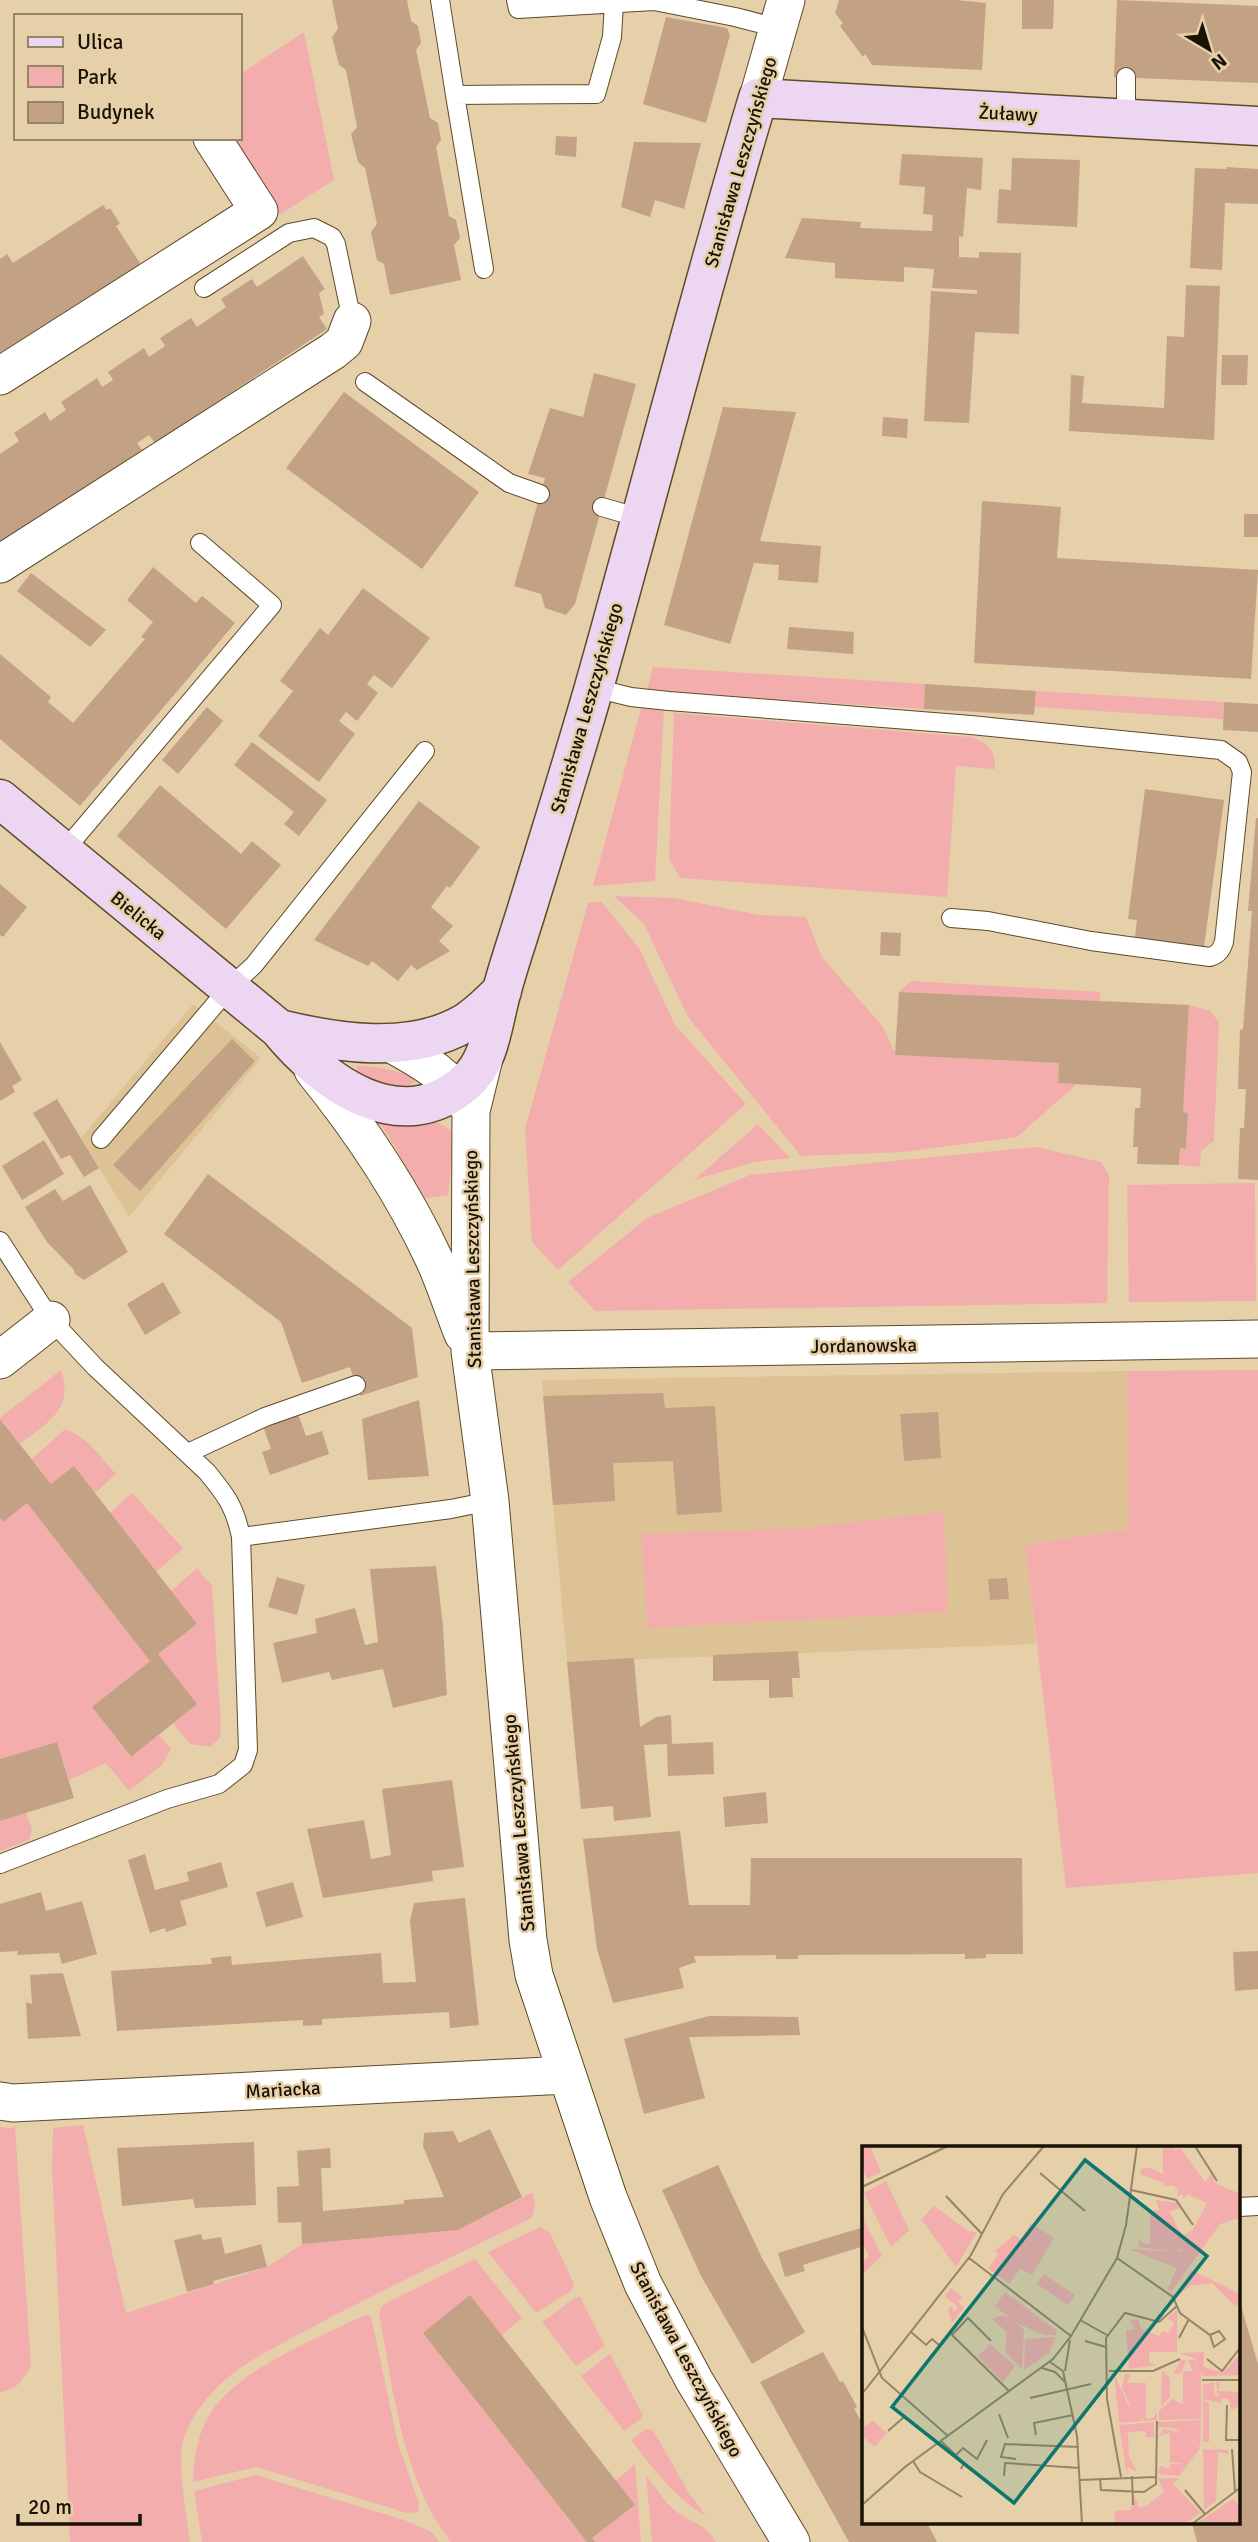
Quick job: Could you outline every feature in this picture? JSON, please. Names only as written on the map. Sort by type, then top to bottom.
[{"type":"street","name":"Stanisława Leszczyńskiego","points":[[484,1058],[594,688],[782,14]]},
{"type":"street","name":"Żuławy","points":[[758,98],[1258,126]]},
{"type":"street","points":[[0,376],[259,211],[213,140]]},
{"type":"street","points":[[0,564],[333,351],[344,342],[352,321]]},
{"type":"street","name":"Bielicka","points":[[0,799],[347,1089],[374,1103],[394,1106],[413,1106],[446,1096],[464,1100],[484,1058]]},
{"type":"street","name":"Bielicka","points":[[289,1041],[322,1039],[354,1043],[390,1043],[444,1032],[482,1010],[502,991]]},
{"type":"street","points":[[289,1041],[348,1113],[376,1153],[434,1259],[470,1351]]},
{"type":"street","points":[[390,1043],[424,1061],[464,1100]]},
{"type":"street","name":"Stanisława Leszczyńskiego","points":[[464,1100],[470,1351],[490,1501],[528,1940],[534,1975],[608,2197],[643,2284],[694,2380],[791,2542]]},
{"type":"street","points":[[0,1360],[51,1320]]},
{"type":"street","name":"Jordanowska","points":[[470,1351],[1258,1339]]},
{"type":"street","name":"Mariacka","points":[[0,2101],[13,2103],[566,2075]]},
{"type":"lane","points":[[440,0],[484,269]]},
{"type":"lane","points":[[516,0],[518,9],[654,1],[782,14]]},
{"type":"lane","points":[[454,95],[596,94],[612,37],[614,3]]},
{"type":"lane","points":[[1126,77],[1126,119]]},
{"type":"lane","points":[[204,288],[289,233],[314,228],[332,237],[336,244],[352,321]]},
{"type":"lane","points":[[365,382],[509,483],[540,494]]},
{"type":"lane","points":[[602,507],[640,518]]},
{"type":"lane","points":[[63,852],[272,605],[200,542]]},
{"type":"lane","points":[[594,688],[631,697],[669,701],[971,725],[1221,750],[1238,762],[1242,772],[1224,942],[1221,951],[1216,955],[1210,957],[1091,941],[988,921],[951,918]]},
{"type":"lane","points":[[101,1139],[229,988],[254,965],[425,751]]},
{"type":"lane","points":[[0,1241],[51,1320],[95,1367],[188,1453],[223,1492],[237,1514],[241,1537],[248,1750],[243,1765],[219,1784],[167,1799],[0,1864]]},
{"type":"lane","points":[[188,1453],[265,1417],[356,1385]]},
{"type":"lane","points":[[241,1537],[451,1509],[490,1501]]},
{"type":"lane","points":[[1240,2207],[1258,2206]]},
{"type":"shaded area","points":[[193,1004],[261,1058],[129,1217],[81,1138]]},
{"type":"shaded area","points":[[1127,1371],[1128,1529],[1026,1545],[1036,1644],[567,1662],[542,1380]]},
{"type":"green space","points":[[304,32],[334,180],[279,215],[233,140],[242,140],[242,73]]},
{"type":"green space","points":[[653,667],[925,684],[924,709],[647,691]]},
{"type":"green space","points":[[1036,691],[1224,702],[1223,719],[1035,707]]},
{"type":"green space","points":[[642,705],[664,708],[655,881],[593,886]]},
{"type":"green space","points":[[674,713],[971,737],[982,742],[992,753],[995,769],[956,766],[947,897],[680,878],[669,858]]},
{"type":"green space","points":[[614,896],[673,898],[760,915],[806,917],[822,957],[883,1027],[896,1055],[1059,1063],[1058,1083],[1077,1084],[1017,1137],[904,1152],[801,1156],[688,1017],[644,924]]},
{"type":"green space","points":[[601,901],[639,948],[675,1025],[746,1104],[558,1270],[532,1242],[525,1129],[588,903]]},
{"type":"green space","points":[[911,981],[1100,992],[1100,1001],[899,992]]},
{"type":"green space","points":[[1189,1005],[1210,1011],[1219,1022],[1214,1141],[1201,1151],[1200,1167],[1179,1165],[1180,1148],[1186,1148],[1188,1113],[1183,1112]]},
{"type":"green space","points":[[358,1066],[399,1072],[412,1077],[415,1082],[400,1087],[384,1085],[355,1072]]},
{"type":"green space","points":[[378,1120],[439,1123],[451,1130],[454,1141],[448,1195],[422,1199],[396,1148]]},
{"type":"green space","points":[[758,1124],[790,1158],[754,1162],[694,1180]]},
{"type":"green space","points":[[1036,1147],[1101,1162],[1109,1175],[1107,1303],[595,1311],[568,1282],[647,1218],[750,1175]]},
{"type":"green space","points":[[1255,1183],[1256,1301],[1129,1302],[1127,1185]]},
{"type":"green space","points":[[61,1370],[64,1395],[61,1405],[49,1421],[20,1444],[0,1418]]},
{"type":"green space","points":[[1258,1370],[1258,1873],[1066,1888],[1025,1545],[1128,1529],[1127,1371]]},
{"type":"green space","points":[[65,1429],[87,1442],[116,1474],[95,1493],[51,1484],[32,1459]]},
{"type":"green space","points":[[132,1493],[183,1548],[156,1572],[110,1513]]},
{"type":"green space","points":[[27,1503],[150,1661],[92,1707],[130,1757],[159,1735],[171,1749],[162,1765],[129,1791],[106,1763],[69,1780],[57,1742],[0,1759],[0,1518]]},
{"type":"green space","points":[[944,1512],[948,1612],[648,1628],[641,1534],[801,1528]]},
{"type":"green space","points":[[197,1568],[212,1586],[221,1727],[220,1738],[210,1747],[190,1744],[173,1723],[158,1654],[197,1624],[171,1591]]},
{"type":"green space","points":[[26,1813],[32,1829],[29,1840],[0,1851],[0,1821]]},
{"type":"green space","points":[[83,2125],[126,2313],[267,2267],[302,2244],[458,2230],[533,2192],[535,2205],[532,2217],[528,2220],[333,2316],[244,2366],[217,2387],[192,2419],[182,2447],[182,2474],[190,2542],[70,2542],[52,2169],[53,2128]]},
{"type":"green space","points":[[15,2126],[31,2366],[19,2384],[0,2392],[0,2127]]},
{"type":"green space","points":[[540,2227],[550,2233],[574,2284],[571,2291],[536,2313],[488,2252]]},
{"type":"green space","points":[[475,2259],[522,2318],[501,2336],[470,2296],[423,2333],[587,2542],[451,2542],[434,2517],[421,2490],[402,2432],[379,2313],[382,2306],[388,2302]]},
{"type":"green space","points":[[580,2297],[605,2346],[576,2366],[542,2322]]},
{"type":"green space","points":[[365,2315],[371,2316],[398,2444],[419,2503],[418,2512],[407,2513],[256,2467],[193,2482],[199,2438],[210,2414],[222,2398],[239,2383],[280,2356]]},
{"type":"green space","points":[[610,2354],[643,2415],[624,2431],[581,2376]]},
{"type":"green space","points":[[646,2429],[653,2430],[689,2493],[706,2516],[674,2491],[631,2440]]},
{"type":"green space","points":[[635,2464],[641,2542],[595,2542],[592,2538],[634,2506],[615,2481]]},
{"type":"green space","points":[[256,2475],[404,2520],[430,2531],[440,2542],[202,2542],[194,2491]]},
{"type":"green space","points":[[646,2475],[671,2507],[707,2530],[716,2542],[652,2542]]},
{"type":"building","points":[[332,0],[407,0],[411,21],[418,26],[421,43],[416,50],[430,118],[438,123],[441,140],[436,147],[449,216],[456,220],[460,238],[454,245],[461,280],[390,295],[384,264],[377,260],[371,232],[377,224],[365,168],[358,162],[351,134],[357,127],[346,70],[339,65],[332,37],[338,29]]},
{"type":"building","points":[[839,0],[956,0],[986,3],[982,70],[872,65],[840,26],[843,23],[835,13]]},
{"type":"building","points":[[1022,0],[1054,0],[1053,29],[1022,29]]},
{"type":"building","points":[[1117,0],[1258,6],[1258,83],[1114,77]]},
{"type":"building","points":[[666,17],[727,28],[730,35],[706,123],[643,104]]},
{"type":"building","points":[[556,136],[577,137],[576,157],[555,155]]},
{"type":"building","points":[[634,142],[701,143],[684,209],[655,200],[650,217],[621,207]]},
{"type":"building","points":[[902,154],[983,158],[981,190],[967,188],[963,237],[959,236],[959,257],[979,258],[979,252],[1021,253],[1019,334],[975,332],[969,423],[924,421],[931,291],[977,294],[977,290],[932,288],[934,269],[904,267],[904,282],[835,278],[835,263],[785,258],[802,218],[861,222],[860,228],[932,231],[933,215],[923,214],[925,187],[899,185]]},
{"type":"building","points":[[1012,158],[1080,160],[1077,227],[997,223],[999,189],[1011,190]]},
{"type":"building","points":[[1226,167],[1258,169],[1258,204],[1225,203],[1222,270],[1190,268],[1195,168],[1227,169]]},
{"type":"building","points":[[103,205],[107,210],[110,208],[120,224],[116,226],[143,268],[0,358],[0,259],[7,254],[13,263]]},
{"type":"building","points":[[303,256],[325,289],[319,293],[324,314],[319,317],[327,329],[155,443],[149,435],[137,443],[142,450],[0,543],[0,454],[19,441],[14,433],[45,412],[50,421],[66,410],[61,402],[97,378],[102,387],[113,380],[108,372],[144,348],[149,357],[165,346],[160,338],[191,318],[197,327],[226,307],[221,299],[252,279],[257,287]]},
{"type":"building","points":[[1186,285],[1220,286],[1214,440],[1069,431],[1071,375],[1084,376],[1082,403],[1164,408],[1167,336],[1184,337]]},
{"type":"building","points":[[1222,355],[1248,355],[1247,385],[1221,385]]},
{"type":"building","points":[[594,373],[636,384],[575,604],[566,615],[545,608],[541,594],[514,586],[545,478],[528,474],[550,408],[583,417]]},
{"type":"building","points":[[344,392],[479,492],[422,569],[286,468]]},
{"type":"building","points":[[723,407],[796,412],[760,541],[821,546],[818,583],[778,580],[779,565],[754,563],[730,644],[664,625]]},
{"type":"building","points":[[883,417],[908,419],[907,438],[882,436]]},
{"type":"building","points":[[982,501],[1061,507],[1057,558],[1258,570],[1251,679],[974,663]]},
{"type":"building","points":[[1244,514],[1258,514],[1258,537],[1244,537]]},
{"type":"building","points":[[153,567],[196,603],[202,596],[235,623],[80,806],[0,739],[0,654],[51,697],[48,702],[73,723],[145,639],[141,637],[153,622],[127,600]]},
{"type":"building","points":[[31,573],[106,630],[90,647],[17,591]]},
{"type":"building","points":[[363,588],[430,638],[392,688],[374,675],[367,684],[378,693],[357,721],[346,712],[339,721],[355,734],[319,782],[258,736],[293,691],[280,681],[320,628],[328,635]]},
{"type":"building","points":[[789,627],[854,632],[853,654],[787,649]]},
{"type":"building","points":[[925,684],[1036,691],[1034,715],[924,709]]},
{"type":"building","points":[[1224,702],[1258,704],[1258,732],[1223,730]]},
{"type":"building","points":[[207,707],[223,721],[178,774],[162,760]]},
{"type":"building","points":[[252,742],[327,800],[299,836],[284,824],[294,812],[234,765]]},
{"type":"building","points":[[160,785],[241,854],[252,841],[281,865],[226,929],[117,836]]},
{"type":"building","points":[[1145,789],[1224,800],[1204,947],[1135,937],[1137,920],[1128,919]]},
{"type":"building","points":[[419,801],[480,847],[450,888],[447,886],[431,907],[453,926],[439,941],[450,951],[417,970],[411,965],[398,981],[372,961],[368,966],[314,940]]},
{"type":"building","points":[[1256,818],[1258,1180],[1238,1179],[1240,1128],[1244,1128],[1246,1089],[1238,1089],[1240,1030],[1243,1029],[1252,911],[1248,911]]},
{"type":"building","points":[[0,884],[27,907],[3,937],[0,935]]},
{"type":"building","points":[[881,932],[901,933],[900,956],[880,955]]},
{"type":"building","points":[[899,992],[1189,1005],[1183,1112],[1188,1113],[1186,1149],[1180,1148],[1179,1165],[1137,1164],[1138,1147],[1133,1147],[1135,1108],[1140,1108],[1141,1088],[1058,1083],[1059,1063],[895,1055]]},
{"type":"building","points":[[232,1039],[255,1061],[140,1191],[113,1165]]},
{"type":"building","points":[[0,1042],[22,1080],[12,1086],[15,1092],[0,1101]]},
{"type":"building","points":[[57,1099],[99,1168],[84,1177],[70,1155],[61,1159],[33,1113]]},
{"type":"building","points":[[44,1140],[64,1174],[22,1200],[2,1166]]},
{"type":"building","points":[[208,1174],[412,1328],[418,1377],[360,1396],[350,1367],[302,1383],[281,1322],[164,1234]]},
{"type":"building","points":[[90,1185],[128,1252],[84,1280],[75,1274],[47,1242],[25,1207],[55,1189],[63,1201]]},
{"type":"building","points":[[163,1282],[181,1313],[145,1335],[127,1304]]},
{"type":"building","points":[[663,1393],[665,1408],[715,1406],[722,1512],[677,1515],[673,1461],[613,1463],[615,1501],[553,1505],[543,1396]]},
{"type":"building","points":[[419,1400],[429,1476],[368,1480],[362,1419]]},
{"type":"building","points":[[938,1412],[941,1458],[904,1461],[900,1414]]},
{"type":"building","points":[[298,1414],[306,1436],[322,1431],[329,1454],[270,1475],[262,1452],[271,1449],[263,1426]]},
{"type":"building","points":[[0,1419],[51,1484],[74,1466],[197,1624],[158,1654],[197,1704],[131,1757],[92,1707],[150,1661],[27,1503],[3,1522],[0,1518]]},
{"type":"building","points":[[436,1566],[447,1695],[393,1708],[383,1669],[332,1680],[329,1672],[282,1683],[273,1643],[317,1633],[315,1619],[355,1608],[365,1645],[378,1642],[370,1569]]},
{"type":"building","points":[[277,1577],[305,1585],[297,1615],[268,1607]]},
{"type":"building","points":[[1007,1578],[1009,1599],[990,1600],[988,1579]]},
{"type":"building","points":[[798,1651],[800,1678],[792,1678],[793,1697],[769,1698],[769,1680],[713,1681],[713,1655]]},
{"type":"building","points":[[634,1658],[640,1727],[656,1717],[671,1715],[672,1744],[713,1742],[714,1774],[668,1776],[667,1744],[644,1745],[651,1817],[614,1821],[613,1806],[581,1809],[567,1662]]},
{"type":"building","points":[[57,1742],[74,1798],[0,1821],[0,1759]]},
{"type":"building","points":[[452,1780],[464,1867],[432,1871],[433,1881],[323,1898],[307,1829],[364,1820],[371,1859],[391,1855],[382,1789]]},
{"type":"building","points":[[766,1792],[768,1823],[725,1827],[723,1797]]},
{"type":"building","points":[[680,1831],[689,1905],[750,1905],[751,1858],[1022,1858],[1023,1954],[986,1954],[986,1958],[965,1959],[965,1954],[798,1955],[798,1959],[776,1959],[776,1955],[694,1956],[696,1962],[679,1968],[684,1988],[613,2003],[597,1949],[583,1839]]},
{"type":"building","points":[[145,1854],[155,1890],[189,1881],[187,1872],[221,1862],[228,1887],[180,1901],[187,1925],[166,1932],[165,1928],[150,1933],[128,1860]]},
{"type":"building","points":[[293,1882],[303,1917],[266,1927],[256,1892]]},
{"type":"building","points":[[41,1892],[46,1911],[82,1901],[97,1954],[62,1964],[59,1953],[17,1955],[18,1951],[0,1952],[0,1904]]},
{"type":"building","points":[[465,1898],[479,2025],[450,2028],[449,2012],[322,2019],[322,2025],[303,2026],[303,2020],[117,2031],[111,1971],[212,1964],[211,1958],[231,1956],[232,1965],[381,1953],[383,1983],[416,1982],[410,1921],[414,1903]]},
{"type":"building","points":[[1258,1951],[1258,1989],[1235,1991],[1233,1952]]},
{"type":"building","points":[[63,1973],[81,2036],[28,2039],[26,2002],[32,2004],[30,1975]]},
{"type":"building","points":[[709,2016],[798,2017],[800,2035],[689,2037],[705,2098],[644,2114],[624,2039]]},
{"type":"building","points":[[490,2129],[522,2197],[458,2230],[302,2244],[301,2222],[278,2223],[277,2187],[299,2186],[297,2151],[330,2148],[331,2168],[321,2168],[323,2211],[404,2204],[404,2200],[444,2197],[423,2146],[424,2133],[453,2131],[459,2143]]},
{"type":"building","points":[[254,2142],[256,2205],[195,2208],[193,2199],[122,2206],[117,2148]]},
{"type":"building","points":[[718,2165],[762,2258],[805,2332],[752,2364],[701,2276],[662,2190]]},
{"type":"building","points":[[862,2228],[862,2247],[803,2265],[805,2271],[785,2277],[778,2253]]},
{"type":"building","points":[[201,2234],[203,2240],[221,2237],[225,2254],[261,2244],[267,2267],[213,2281],[214,2284],[187,2292],[174,2240]]},
{"type":"building","points":[[470,2295],[635,2505],[592,2538],[595,2542],[587,2542],[423,2333]]},
{"type":"building","points":[[1240,2302],[1258,2364],[1258,2542],[1197,2542],[1192,2524],[1240,2524]]},
{"type":"building","points":[[823,2352],[840,2382],[843,2381],[862,2423],[862,2524],[928,2524],[937,2542],[849,2542],[760,2382]]}]
